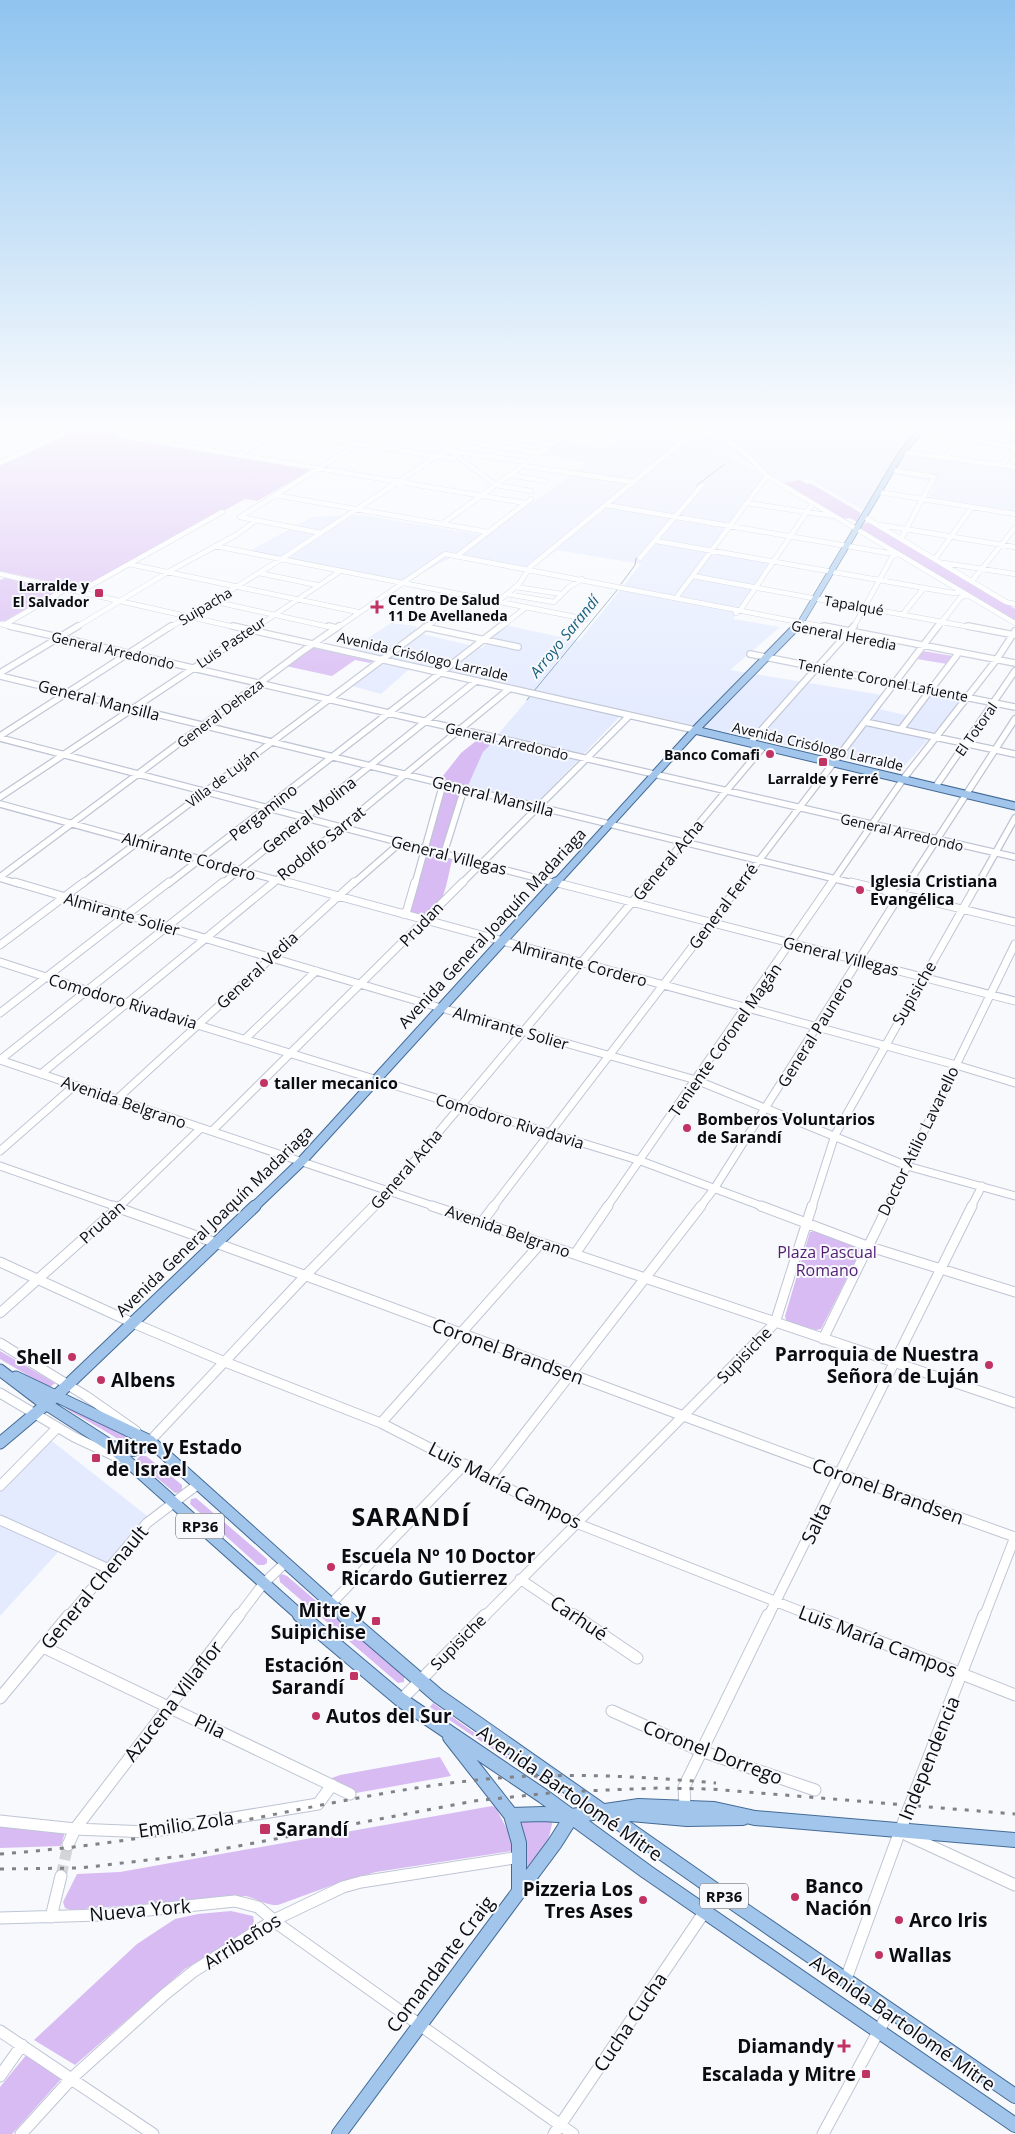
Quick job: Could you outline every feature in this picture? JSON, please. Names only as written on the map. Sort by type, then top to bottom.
[{"type":"main road","name":"Avenida General Joaquín Madariaga","points":[[0,1443],[70,1384],[301,1162],[695,730],[799,624],[860,525]]},
{"type":"main road","name":"Avenida Crisólogo Larralde","points":[[695,730],[904,778],[1015,806]]},
{"type":"main road","name":"Avenida Bartolomé Mitre","points":[[0,1370],[78,1405],[150,1441],[197,1485],[420,1681],[604,1812],[1015,2096]]},
{"type":"main road","name":"Avenida Bartolomé Mitre","points":[[0,1370],[108,1444],[263,1584],[400,1700],[572,1816],[647,1872],[1015,2125]]},
{"type":"main road","points":[[108,1444],[131,1453],[141,1449],[150,1441]]},
{"type":"main road","points":[[446,1731],[516,1824],[520,1857],[519,1892]]},
{"type":"main road","points":[[511,1815],[543,1814],[572,1816],[639,1806],[714,1809],[754,1818]]},
{"type":"main road","points":[[604,1812],[696,1819],[754,1818],[900,1832],[1015,1840]]},
{"type":"main road","name":"Comandante Craig","points":[[339,2134],[555,1843],[572,1816]]},
{"type":"street","points":[[79,592],[200,525]]},
{"type":"street","points":[[0,674],[168,572],[236,535],[250,525]]},
{"type":"street","points":[[274,525],[320,533]]},
{"type":"street","name":"Suipacha","points":[[0,737],[333,525]]},
{"type":"street","points":[[445,525],[488,532]]},
{"type":"street","points":[[457,556],[497,525]]},
{"type":"street","points":[[496,603],[516,587],[528,569],[582,525]]},
{"type":"street","points":[[640,558],[669,525]]},
{"type":"street","points":[[676,598],[730,525],[896,554]]},
{"type":"street","points":[[737,612],[797,525]]},
{"type":"street","points":[[850,525],[896,554],[1015,623]]},
{"type":"street","points":[[877,525],[1015,547]]},
{"type":"street","points":[[877,525],[1012,604]]},
{"type":"street","points":[[901,539],[908,525]]},
{"type":"street","points":[[934,559],[959,525]]},
{"type":"street","points":[[972,581],[984,569],[1015,528]]},
{"type":"street","points":[[656,541],[953,593],[963,592]]},
{"type":"street","points":[[215,546],[586,620]]},
{"type":"street","name":"General Heredia","points":[[445,554],[676,598],[679,603],[737,612],[995,661]]},
{"type":"street","name":"General Deheza","points":[[0,878],[313,644],[445,554]]},
{"type":"street","points":[[750,743],[849,634],[896,554]]},
{"type":"street","points":[[941,562],[1015,574]]},
{"type":"street","points":[[130,564],[358,612]]},
{"type":"street","name":"Luis Pasteur","points":[[0,797],[273,614],[339,572]]},
{"type":"street","points":[[258,573],[318,585]]},
{"type":"street","name":"Avenida Crisólogo Larralde","points":[[2,576],[695,730]]},
{"type":"street","name":"Tapalqué","points":[[693,576],[1014,633]]},
{"type":"street","points":[[507,594],[554,602],[569,587],[582,579]]},
{"type":"street","points":[[516,587],[562,594]]},
{"type":"street","points":[[903,614],[924,588]]},
{"type":"street","points":[[1,626],[66,589]]},
{"type":"street","name":"General Ferré","points":[[482,1222],[942,621],[961,597],[968,595]]},
{"type":"street","points":[[212,601],[336,628]]},
{"type":"street","name":"Pergamino","points":[[0,1013],[442,674],[525,608]]},
{"type":"street","name":"Villa de Luján","points":[[0,945],[444,613]]},
{"type":"street","name":"General Arredondo","points":[[1,626],[59,637],[725,792],[1015,857]]},
{"type":"street","points":[[425,627],[518,648]]},
{"type":"street","name":"Teniente Coronel Magán","points":[[575,1254],[747,1008],[904,778],[968,697],[1014,633]]},
{"type":"street","name":"General Heredia","points":[[922,647],[957,655],[1015,664]]},
{"type":"street","name":"Teniente Coronel Lafuente","points":[[750,654],[1015,706]]},
{"type":"street","points":[[902,729],[957,655]]},
{"type":"street","name":"El Totoral","points":[[936,786],[1015,671]]},
{"type":"street","name":"General Mansilla","points":[[0,674],[404,775],[1015,922]]},
{"type":"street","name":"General Molina","points":[[0,1060],[476,682]]},
{"type":"street","name":"Rodolfo Sarrat","points":[[41,1074],[509,689]]},
{"type":"street","name":"Prudan","points":[[212,1131],[293,1054],[629,716]]},
{"type":"street","name":"General Paunero","points":[[490,1478],[646,1280],[714,1189],[767,1108],[900,894],[1015,719]]},
{"type":"street","points":[[865,722],[1015,754]]},
{"type":"street","name":"General Villegas","points":[[0,737],[137,775],[991,993],[1015,1001]]},
{"type":"street","name":"General Acha","points":[[150,1441],[305,1276],[389,1191],[764,746]]},
{"type":"street","points":[[403,914],[407,910],[443,784]]},
{"type":"street","points":[[444,853],[464,789]]},
{"type":"street","name":"Almirante Cordero","points":[[0,804],[501,942],[956,1064],[1015,1084]]},
{"type":"street","name":"Supisiche","points":[[400,1700],[775,1323],[835,1135],[884,1045],[1015,818]]},
{"type":"street","name":"General Vedia","points":[[117,1099],[337,897],[400,842]]},
{"type":"street","name":"Almirante Solier","points":[[0,878],[441,1008],[696,1080],[835,1135],[907,1166],[1015,1196]]},
{"type":"street","name":"Doctor Atilio Lavarello","points":[[823,1339],[1015,944]]},
{"type":"street","name":"Comodoro Rivadavia","points":[[0,962],[126,1003],[641,1161],[867,1246],[1015,1292]]},
{"type":"street","points":[[245,1039],[316,970]]},
{"type":"street","name":"Avenida Belgrano","points":[[0,1060],[482,1222],[646,1280],[1015,1403]]},
{"type":"street","points":[[0,1151],[74,1086]]},
{"type":"street","name":"Prudan","points":[[0,1313],[118,1208],[201,1128]]},
{"type":"street","name":"Coronel Brandsen","points":[[0,1166],[218,1243],[460,1334],[1015,1537]]},
{"type":"street","name":"Salta","points":[[685,1807],[684,1787],[701,1751],[777,1602],[982,1186]]},
{"type":"street","points":[[381,1423],[541,1243]]},
{"type":"street","name":"Luis María Campos","points":[[0,1262],[133,1323],[225,1362],[381,1423],[465,1464],[576,1523],[1015,1695]]},
{"type":"street","name":"Avenida Bartolomé Mitre","points":[[0,1343],[103,1405],[150,1441]]},
{"type":"street","name":"Avenida Bartolomé Mitre","points":[[0,1394],[57,1428],[101,1451],[126,1461]]},
{"type":"street","points":[[0,1486],[57,1428]]},
{"type":"street","points":[[331,1604],[465,1464]]},
{"type":"street","name":"General Chenault","points":[[0,1698],[147,1523],[197,1485]]},
{"type":"street","points":[[0,1520],[109,1569]]},
{"type":"street","name":"Independencia","points":[[846,1979],[900,1832],[1015,1537]]},
{"type":"street","name":"Azucena Villaflor","points":[[68,1845],[75,1829],[168,1706],[263,1584],[285,1563]]},
{"type":"street","name":"Carhué","points":[[520,1579],[637,1658]]},
{"type":"street","name":"Pila","points":[[44,1647],[350,1794]]},
{"type":"street","name":"Coronel Dorrego","points":[[612,1711],[701,1751],[815,1790]]},
{"type":"street","name":"Emilio Zola","points":[[0,1820],[75,1829],[148,1832],[318,1804],[332,1785]]},
{"type":"street","points":[[900,1832],[1015,1885]]},
{"type":"street","name":"Arribeños","points":[[21,2134],[72,2078],[181,1981],[274,1920],[342,1887],[361,1882],[520,1857]]},
{"type":"street","points":[[51,1917],[61,1876]]},
{"type":"street","name":"Nueva York","points":[[0,1918],[128,1913],[235,1901],[258,1907],[558,2129],[573,2134]]},
{"type":"street","name":"Cucha Cucha","points":[[558,2129],[705,1911]]},
{"type":"street","points":[[823,2134],[890,2010]]},
{"type":"street","points":[[0,2031],[153,2134]]},
{"type":"street","points":[[0,2076],[22,2045]]},
{"type":"shaded area","points":[[298,525],[420,525],[484,535],[499,525],[732,525],[712,551],[772,561],[733,619],[780,627],[730,670],[888,696],[879,709],[909,716],[927,686],[969,693],[900,771],[626,710],[536,804],[467,788],[483,752],[535,691],[415,664],[381,694],[348,685],[386,657],[351,649],[391,623],[415,626],[422,634],[482,648],[505,625],[579,641],[641,564],[557,550],[531,569],[456,555],[403,583],[247,552]]},
{"type":"shaded area","points":[[48,1438],[151,1519],[109,1566],[61,1549],[0,1616],[0,1489]]},
{"type":"green space","points":[[0,525],[199,525],[82,589],[0,571]]},
{"type":"green space","points":[[864,525],[874,525],[1015,609],[1015,621],[860,529]]},
{"type":"green space","points":[[5,578],[57,591],[5,621],[0,621],[0,580]]},
{"type":"green space","points":[[316,647],[373,661],[370,663],[355,660],[332,676],[286,666],[310,648]]},
{"type":"green space","points":[[923,651],[953,656],[947,664],[917,659]]},
{"type":"green space","points":[[481,737],[495,740],[483,752],[467,788],[439,781],[461,753]]},
{"type":"green space","points":[[448,787],[460,791],[443,849],[441,850],[428,846],[444,789]]},
{"type":"green space","points":[[427,853],[451,858],[452,860],[446,887],[440,901],[433,909],[423,915],[419,915],[409,911]]},
{"type":"green space","name":"Plaza Pascual Romano","points":[[815,1231],[859,1247],[861,1250],[821,1329],[816,1330],[790,1323],[786,1320],[785,1316],[810,1232]]},
{"type":"green space","points":[[0,1351],[55,1383],[49,1388],[0,1359]]},
{"type":"green space","points":[[70,1405],[130,1433],[122,1442],[65,1408]]},
{"type":"green space","points":[[140,1456],[146,1456],[182,1485],[182,1492],[175,1493],[138,1462],[137,1459]]},
{"type":"green space","points":[[196,1498],[267,1559],[267,1563],[258,1565],[190,1504],[191,1499]]},
{"type":"green space","points":[[282,1574],[287,1576],[404,1676],[404,1682],[398,1683],[280,1582],[279,1576]]},
{"type":"green space","points":[[433,1703],[581,1809],[430,1707]]},
{"type":"green space","points":[[440,1757],[451,1776],[356,1793],[329,1779],[340,1775]]},
{"type":"green space","points":[[492,1806],[496,1808],[515,1845],[512,1851],[376,1872],[341,1882],[278,1905],[245,1896],[71,1910],[65,1908],[63,1902],[77,1874],[120,1872]]},
{"type":"green space","points":[[553,1820],[547,1845],[527,1868],[526,1847],[520,1822]]},
{"type":"green space","points":[[0,1826],[65,1832],[61,1846],[0,1848]]},
{"type":"green space","points":[[231,1911],[253,1916],[254,1921],[251,1929],[185,1969],[75,2065],[34,2040],[137,1944],[175,1919],[198,1914]]},
{"type":"green space","points":[[27,2054],[62,2078],[12,2134],[0,2134],[0,2087]]},
{"type":"waterway","name":"Arroyo Sarandí","points":[[621,584],[635,565],[636,558]]},
{"type":"waterway","name":"Arroyo Sarandí","points":[[534,691],[618,589]]},
{"type":"waterway","name":"Arroyo Sarandí","points":[[527,700],[531,695]]},
{"type":"tunnel","points":[[61,1876],[68,1845]]},
{"type":"railway","points":[[0,1854],[90,1845],[150,1836],[375,1795],[478,1780],[538,1776],[588,1776],[640,1777],[716,1783]]},
{"type":"railway","points":[[0,1869],[80,1868],[191,1855],[474,1801],[559,1792],[657,1788],[711,1789],[1015,1814]]},
{"type":"place","name":"Larralde y El Salvador","points":[[99,593]]},
{"type":"place","name":"Centro De Salud 11 De Avellaneda","points":[[377,607]]},
{"type":"place","name":"Banco Comafi","points":[[770,754]]},
{"type":"place","name":"Larralde y Ferré","points":[[823,762]]},
{"type":"place","name":"Iglesia Cristiana Evangélica","points":[[860,890]]},
{"type":"place","name":"taller mecanico","points":[[264,1083]]},
{"type":"place","name":"Bomberos Voluntarios de Sarandí","points":[[687,1128]]},
{"type":"place","name":"Shell","points":[[72,1357]]},
{"type":"place","name":"Parroquia de Nuestra Señora de Luján","points":[[989,1365]]},
{"type":"place","name":"Albens","points":[[101,1380]]},
{"type":"place","name":"Mitre y Estado de Israel","points":[[96,1458]]},
{"type":"place","name":"Escuela Nº 10 Doctor Ricardo Gutierrez","points":[[331,1567]]},
{"type":"place","name":"Mitre y Suipichise","points":[[376,1621]]},
{"type":"place","name":"Estación Sarandí","points":[[354,1676]]},
{"type":"place","name":"Autos del Sur","points":[[316,1716]]},
{"type":"place","name":"Sarandí","points":[[265,1829]]},
{"type":"place","name":"Banco Nación","points":[[795,1897]]},
{"type":"place","name":"Pizzeria Los Tres Ases","points":[[643,1900]]},
{"type":"place","name":"Arco Iris","points":[[899,1920]]},
{"type":"place","name":"Wallas","points":[[879,1955]]},
{"type":"place","name":"Diamandy","points":[[844,2046]]},
{"type":"place","name":"Escalada y Mitre","points":[[866,2074]]},
{"type":"district","name":"SARANDÍ","points":[[411,1516]]}]
